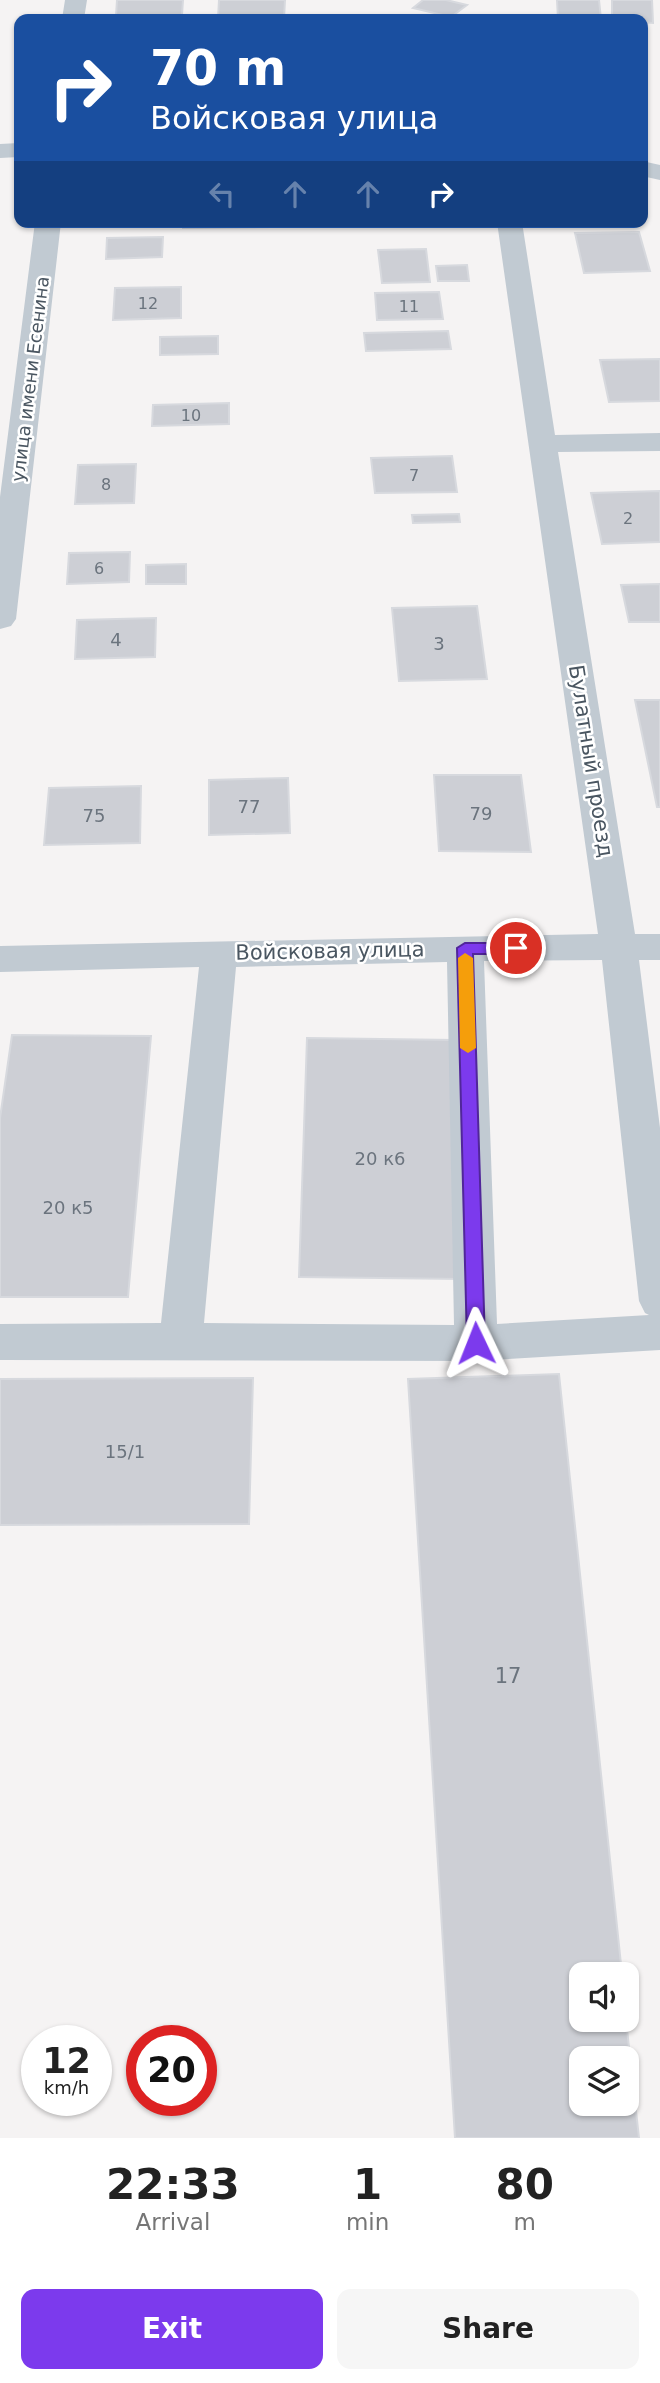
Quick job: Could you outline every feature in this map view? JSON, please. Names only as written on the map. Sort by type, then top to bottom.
[{"type":"street","name":"улица имени Есенина","points":[[0,619],[11,449],[47,228]]},
{"type":"street","name":"Булатный проезд","points":[[510,228],[620,948],[660,1301]]},
{"type":"street","points":[[542,444],[660,442]]},
{"type":"street","name":"Войсковая улица","points":[[0,959],[465,948],[660,947]]},
{"type":"street","points":[[465,948],[476,1343]]},
{"type":"street","points":[[181,1341],[219,953]]},
{"type":"street","points":[[0,1342],[476,1343],[660,1332]]},
{"type":"building","points":[[117,0],[183,0],[182,14],[116,14]]},
{"type":"building","points":[[219,0],[285,0],[284,14],[218,14]]},
{"type":"building","points":[[423,0],[446,0],[467,5],[455,14],[438,14],[413,8]]},
{"type":"building","points":[[557,0],[599,0],[600,14],[558,14]]},
{"type":"building","points":[[612,0],[652,0],[653,23],[648,23],[648,14],[612,14]]},
{"type":"building","points":[[639,232],[650,271],[584,273],[575,233]]},
{"type":"building","points":[[163,237],[162,257],[106,259],[107,238]]},
{"type":"building","points":[[426,249],[430,282],[382,283],[378,250]]},
{"type":"building","points":[[467,265],[469,281],[438,281],[436,266]]},
{"type":"building","points":[[181,287],[181,318],[113,320],[115,288]]},
{"type":"building","points":[[439,292],[443,319],[377,320],[375,293]]},
{"type":"building","points":[[448,331],[451,349],[366,351],[364,333]]},
{"type":"building","points":[[218,336],[218,354],[160,355],[160,337]]},
{"type":"building","points":[[660,359],[660,401],[609,402],[600,360]]},
{"type":"building","points":[[229,403],[229,424],[152,426],[153,405]]},
{"type":"building","points":[[452,456],[457,492],[375,493],[371,458]]},
{"type":"building","points":[[136,464],[134,503],[75,504],[78,465]]},
{"type":"building","points":[[660,491],[660,542],[602,544],[591,493]]},
{"type":"building","points":[[459,514],[460,522],[413,523],[412,515]]},
{"type":"building","points":[[130,552],[129,582],[67,584],[69,553]]},
{"type":"building","points":[[186,564],[186,584],[146,584],[146,565]]},
{"type":"building","points":[[660,584],[660,622],[629,622],[621,585]]},
{"type":"building","points":[[477,606],[487,679],[399,681],[392,608]]},
{"type":"building","points":[[156,618],[155,657],[75,659],[77,620]]},
{"type":"building","points":[[635,700],[660,700],[660,807],[657,807]]},
{"type":"building","points":[[434,775],[521,775],[531,852],[439,851]]},
{"type":"building","points":[[288,778],[290,833],[209,835],[209,780]]},
{"type":"building","points":[[141,786],[140,843],[44,845],[49,788]]},
{"type":"building","points":[[12,1035],[151,1036],[128,1297],[0,1297],[0,1118]]},
{"type":"building","points":[[307,1038],[454,1040],[461,1279],[299,1277]]},
{"type":"building","points":[[559,1374],[621,1962],[569,1962],[569,2032],[627,2032],[629,2046],[569,2046],[569,2116],[637,2116],[639,2138],[455,2138],[408,1379]]},
{"type":"building","points":[[253,1378],[249,1524],[0,1525],[0,1379]]},
{"type":"slow traffic","points":[[465,958],[468,1048]]},
{"type":"route","points":[[476,1343],[465,948],[516,948]]}]
